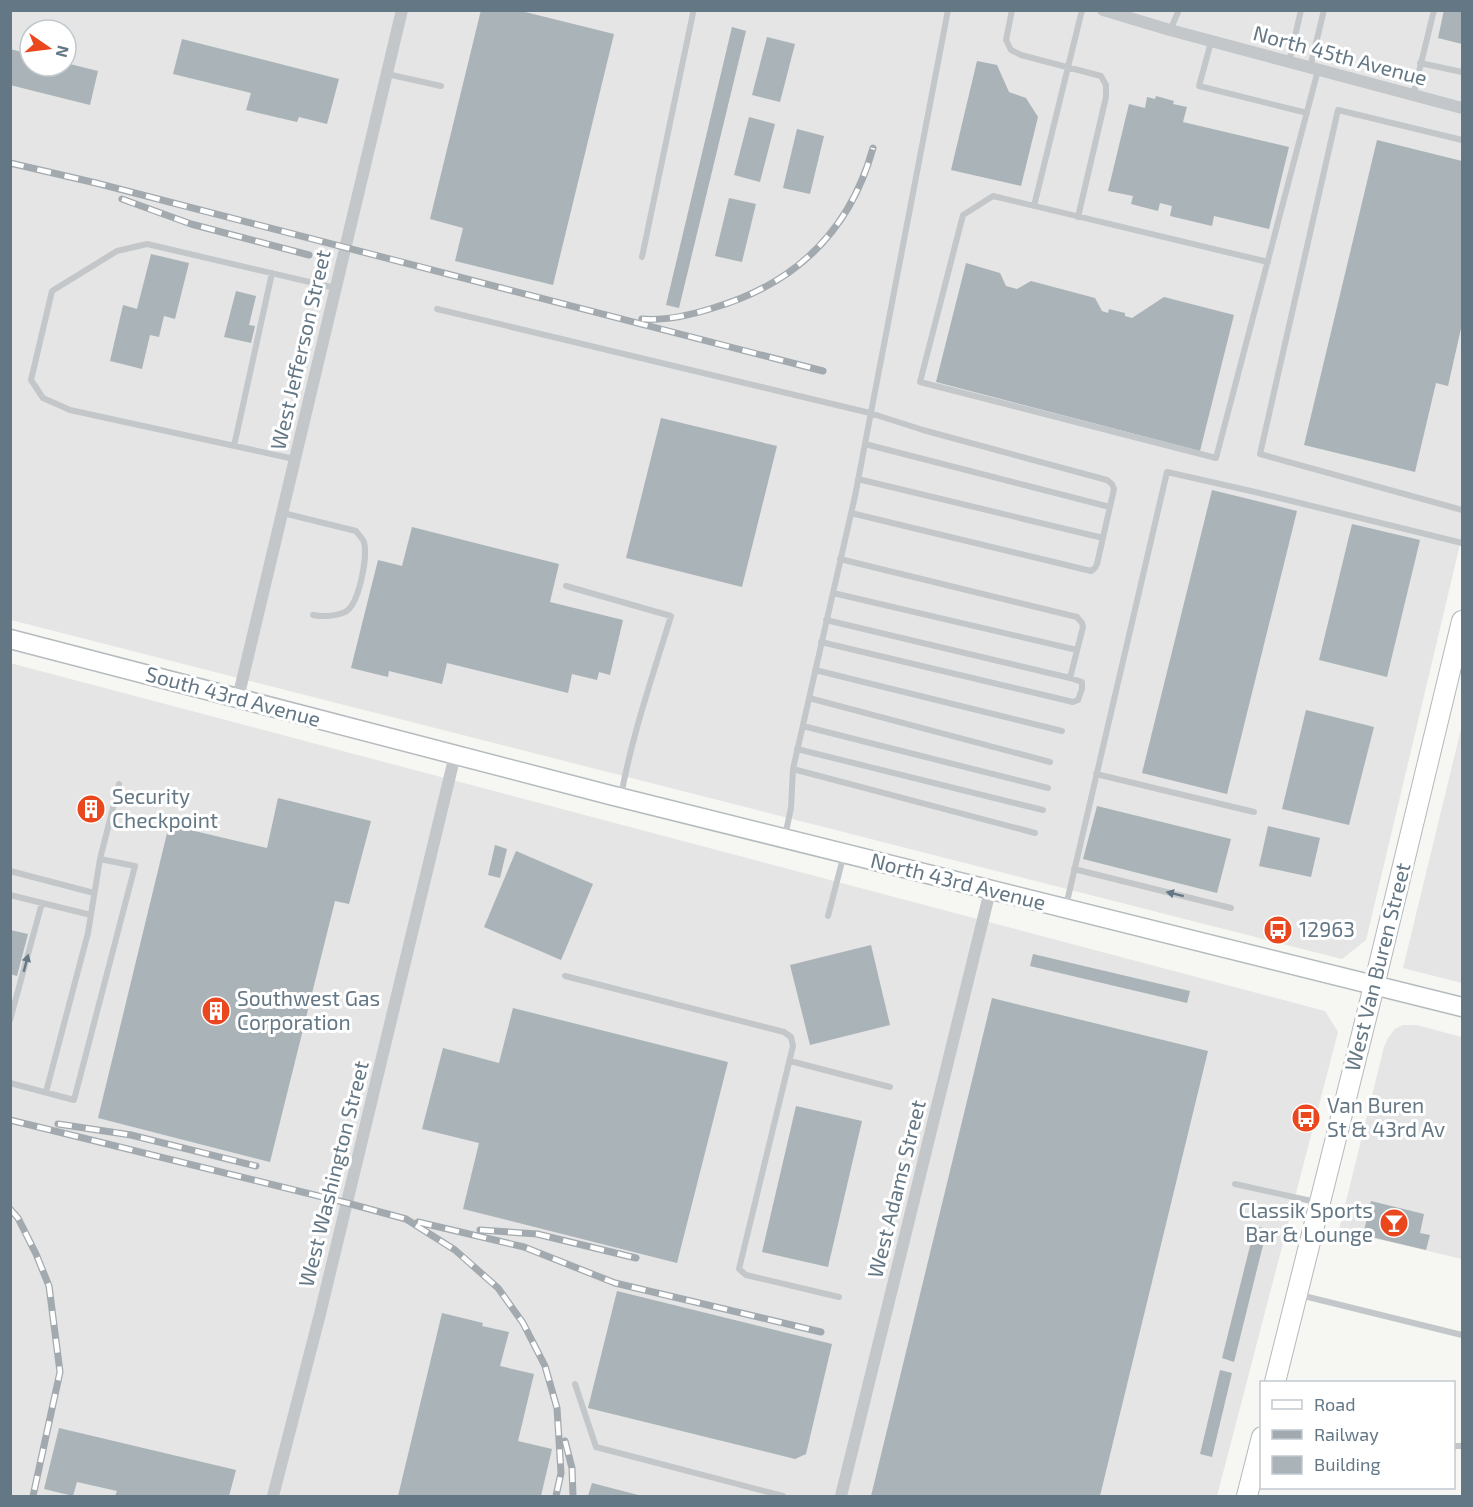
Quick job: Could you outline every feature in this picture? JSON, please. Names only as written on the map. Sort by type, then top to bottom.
[{"type":"main road","name":"West Van Buren Street","points":[[1275,1381],[1462,621]]},
{"type":"main road","name":"South 43rd Avenue","points":[[10,639],[455,755]]},
{"type":"main road","name":"North 43rd Avenue","points":[[455,755],[990,891],[1462,1007]]},
{"type":"main road","points":[[1247,1497],[1260,1445]]},
{"type":"street","name":"West Jefferson Street","points":[[238,698],[402,10]]},
{"type":"street","name":"North 45th Avenue","points":[[1103,10],[1211,42],[1462,108]]},
{"type":"street","name":"West Washington Street","points":[[273,1497],[326,1292],[455,755]]},
{"type":"street","name":"West Adams Street","points":[[841,1497],[990,891]]},
{"type":"lane","points":[[784,838],[790,808],[793,769],[858,479],[948,10]]},
{"type":"lane","points":[[1012,10],[1006,40],[1011,50],[1021,55],[1101,76],[1106,85],[1106,97],[1078,217]]},
{"type":"lane","points":[[1034,206],[1082,10]]},
{"type":"lane","points":[[1170,30],[1179,10]]},
{"type":"lane","points":[[1268,262],[993,196],[963,215],[920,382],[1216,458],[1268,262],[1307,113],[1324,10]]},
{"type":"lane","points":[[1413,96],[1434,10]]},
{"type":"lane","points":[[1289,63],[1299,11]]},
{"type":"lane","points":[[642,257],[693,14]]},
{"type":"lane","points":[[1211,42],[1199,86],[1307,113]]},
{"type":"lane","points":[[1420,63],[1462,72]]},
{"type":"lane","points":[[387,74],[441,86]]},
{"type":"lane","points":[[1462,140],[1338,110],[1260,454],[1462,510]]},
{"type":"lane","points":[[295,459],[70,410],[43,398],[31,380],[52,291],[117,251],[147,244],[336,288]]},
{"type":"lane","points":[[234,446],[272,273]]},
{"type":"lane","points":[[437,309],[870,413],[923,430],[1107,480],[1114,489],[1095,568],[1087,571],[851,513]]},
{"type":"lane","points":[[864,444],[1110,507]]},
{"type":"lane","points":[[1065,909],[1167,472],[1462,543]]},
{"type":"lane","points":[[858,479],[1103,538]]},
{"type":"lane","points":[[282,513],[356,531],[364,542],[364,562],[356,600],[347,611],[323,617],[313,615]]},
{"type":"lane","points":[[840,559],[1077,617],[1083,627],[1070,678]]},
{"type":"lane","points":[[566,586],[671,616],[620,797]]},
{"type":"lane","points":[[833,593],[1077,650]]},
{"type":"lane","points":[[821,642],[1075,702],[1081,695],[1083,682],[1070,678],[826,620]]},
{"type":"lane","points":[[815,670],[1062,731]]},
{"type":"lane","points":[[809,698],[1050,762]]},
{"type":"lane","points":[[803,726],[1048,788]]},
{"type":"lane","points":[[798,749],[1043,810]]},
{"type":"lane","points":[[793,769],[1035,833]]},
{"type":"lane","points":[[1096,774],[1254,812]]},
{"type":"lane","points":[[46,1092],[88,933],[100,859],[119,784]]},
{"type":"lane","points":[[828,916],[844,854]]},
{"type":"lane","points":[[10,1083],[74,1100],[135,866],[100,859]]},
{"type":"lane","points":[[1074,869],[1232,908]]},
{"type":"lane","points":[[10,872],[94,893]]},
{"type":"lane","points":[[10,895],[91,915]]},
{"type":"lane","points":[[10,1020],[42,903]]},
{"type":"lane","points":[[565,976],[783,1032],[791,1037],[793,1046],[790,1061],[739,1269],[746,1275],[839,1297]]},
{"type":"lane","points":[[790,1061],[890,1088]]},
{"type":"lane","points":[[1235,1184],[1319,1203]]},
{"type":"lane","points":[[1297,1294],[1462,1335]]},
{"type":"lane","points":[[575,1384],[596,1447],[783,1497]]},
{"type":"shaded area","points":[[10,11],[1462,11],[1462,536],[1366,940],[1342,959],[11,620]]},
{"type":"shaded area","points":[[10,663],[1325,1011],[1338,1032],[1217,1496],[11,1496]]},
{"type":"shaded area","points":[[1462,725],[1462,983],[1403,968]]},
{"type":"shaded area","points":[[1403,1025],[1416,1025],[1462,1037],[1462,1259],[1339,1230],[1384,1047],[1395,1029]]},
{"type":"building","points":[[481,10],[517,10],[614,34],[553,285],[455,261],[463,228],[430,219]]},
{"type":"building","points":[[1444,10],[1462,10],[1462,44],[1438,38]]},
{"type":"building","points":[[732,27],[746,31],[679,308],[666,305]]},
{"type":"building","points":[[767,37],[795,44],[780,102],[752,95]]},
{"type":"building","points":[[182,39],[339,79],[327,124],[299,117],[297,122],[246,110],[251,93],[173,74]]},
{"type":"building","points":[[10,49],[18,51],[18,78],[78,78],[78,66],[98,71],[90,105],[10,85]]},
{"type":"building","points":[[977,61],[997,65],[1009,92],[1026,98],[1038,117],[1021,186],[951,170]]},
{"type":"building","points":[[1156,96],[1174,101],[1173,104],[1187,107],[1183,122],[1289,147],[1269,229],[1214,216],[1212,226],[1170,216],[1172,206],[1160,203],[1158,211],[1131,204],[1133,196],[1108,191],[1129,104],[1145,108],[1147,97],[1155,99]]},
{"type":"building","points":[[749,117],[775,124],[760,182],[734,175]]},
{"type":"building","points":[[797,129],[824,136],[810,194],[783,188]]},
{"type":"building","points":[[1377,140],[1462,161],[1462,324],[1448,386],[1436,383],[1415,472],[1304,445]]},
{"type":"building","points":[[729,198],[756,204],[742,262],[715,256]]},
{"type":"building","points":[[151,254],[189,263],[175,319],[164,316],[159,337],[150,335],[142,369],[110,361],[123,305],[137,309]]},
{"type":"building","points":[[966,263],[1000,273],[1006,286],[1017,289],[1031,281],[1095,298],[1102,311],[1108,313],[1109,309],[1125,313],[1125,316],[1132,318],[1164,297],[1234,315],[1200,451],[936,382]]},
{"type":"building","points":[[236,291],[256,296],[249,325],[255,326],[251,343],[224,337]]},
{"type":"building","points":[[661,418],[777,446],[742,587],[626,558]]},
{"type":"building","points":[[1212,490],[1297,511],[1227,794],[1142,773]]},
{"type":"building","points":[[1352,524],[1420,540],[1387,677],[1319,660]]},
{"type":"building","points":[[412,527],[559,564],[550,602],[623,620],[610,675],[599,672],[597,680],[572,674],[568,693],[447,663],[442,684],[389,671],[388,677],[351,668],[378,560],[402,566]]},
{"type":"building","points":[[1306,710],[1374,727],[1349,825],[1282,809]]},
{"type":"building","name":"Southwest Gas Corporation","points":[[278,798],[371,821],[349,904],[335,901],[270,1162],[98,1118],[169,825],[267,848]]},
{"type":"building","name":"Security Checkpoint","points":[[88,804],[96,806],[93,815],[86,813]]},
{"type":"building","points":[[1097,806],[1231,839],[1217,893],[1083,859]]},
{"type":"building","points":[[1268,826],[1320,838],[1311,877],[1259,866]]},
{"type":"building","points":[[495,845],[507,849],[500,878],[488,875]]},
{"type":"building","points":[[516,851],[593,884],[561,960],[484,927]]},
{"type":"building","points":[[10,930],[28,934],[17,976],[10,974]]},
{"type":"building","points":[[871,945],[890,1025],[810,1045],[790,965]]},
{"type":"building","points":[[1033,954],[1190,991],[1187,1003],[1030,966]]},
{"type":"building","points":[[992,998],[1208,1051],[1100,1496],[871,1496]]},
{"type":"building","points":[[513,1008],[728,1062],[677,1263],[463,1209],[479,1143],[422,1129],[443,1048],[499,1063]]},
{"type":"building","points":[[796,1106],[862,1121],[828,1267],[762,1252]]},
{"type":"building","name":"Classik Sports Bar & Lounge","points":[[1371,1201],[1424,1214],[1420,1233],[1430,1235],[1426,1250],[1363,1235]]},
{"type":"building","points":[[1255,1226],[1267,1229],[1234,1362],[1222,1358]]},
{"type":"building","points":[[617,1291],[832,1344],[806,1454],[795,1459],[588,1408]]},
{"type":"building","points":[[442,1313],[509,1332],[500,1366],[534,1374],[518,1441],[552,1449],[541,1496],[398,1496]]},
{"type":"building","points":[[1220,1370],[1232,1373],[1212,1457],[1200,1454]]},
{"type":"building","points":[[59,1428],[236,1470],[229,1496],[115,1496],[117,1491],[77,1482],[73,1496],[44,1489]]},
{"type":"building","points":[[592,1483],[642,1496],[588,1496]]},
{"type":"railway","points":[[642,319],[678,317],[713,308],[742,298],[794,269],[834,229],[850,205],[863,178],[873,148]]},
{"type":"railway","points":[[10,163],[96,183],[823,371]]},
{"type":"railway","points":[[122,199],[191,224],[309,255]]},
{"type":"railway","points":[[10,1120],[406,1219],[455,1250],[498,1288],[523,1323],[545,1366],[557,1408],[561,1473],[556,1496]]},
{"type":"railway","points":[[58,1124],[131,1135],[256,1166]]},
{"type":"railway","points":[[10,1209],[18,1218],[49,1286],[60,1372],[33,1496]]},
{"type":"railway","points":[[418,1222],[524,1247],[615,1283],[821,1332]]},
{"type":"railway","points":[[480,1230],[537,1234],[636,1258]]},
{"type":"railway","points":[[565,1441],[572,1468],[573,1496]]},
{"type":"place","name":"Security Checkpoint","points":[[91,809]]},
{"type":"place","name":"12963","points":[[1278,930]]},
{"type":"place","name":"Southwest Gas Corporation","points":[[216,1011]]},
{"type":"place","name":"Van Buren St & 43rd Av","points":[[1306,1118]]},
{"type":"place","name":"Classik Sports Bar & Lounge","points":[[1394,1223]]}]
